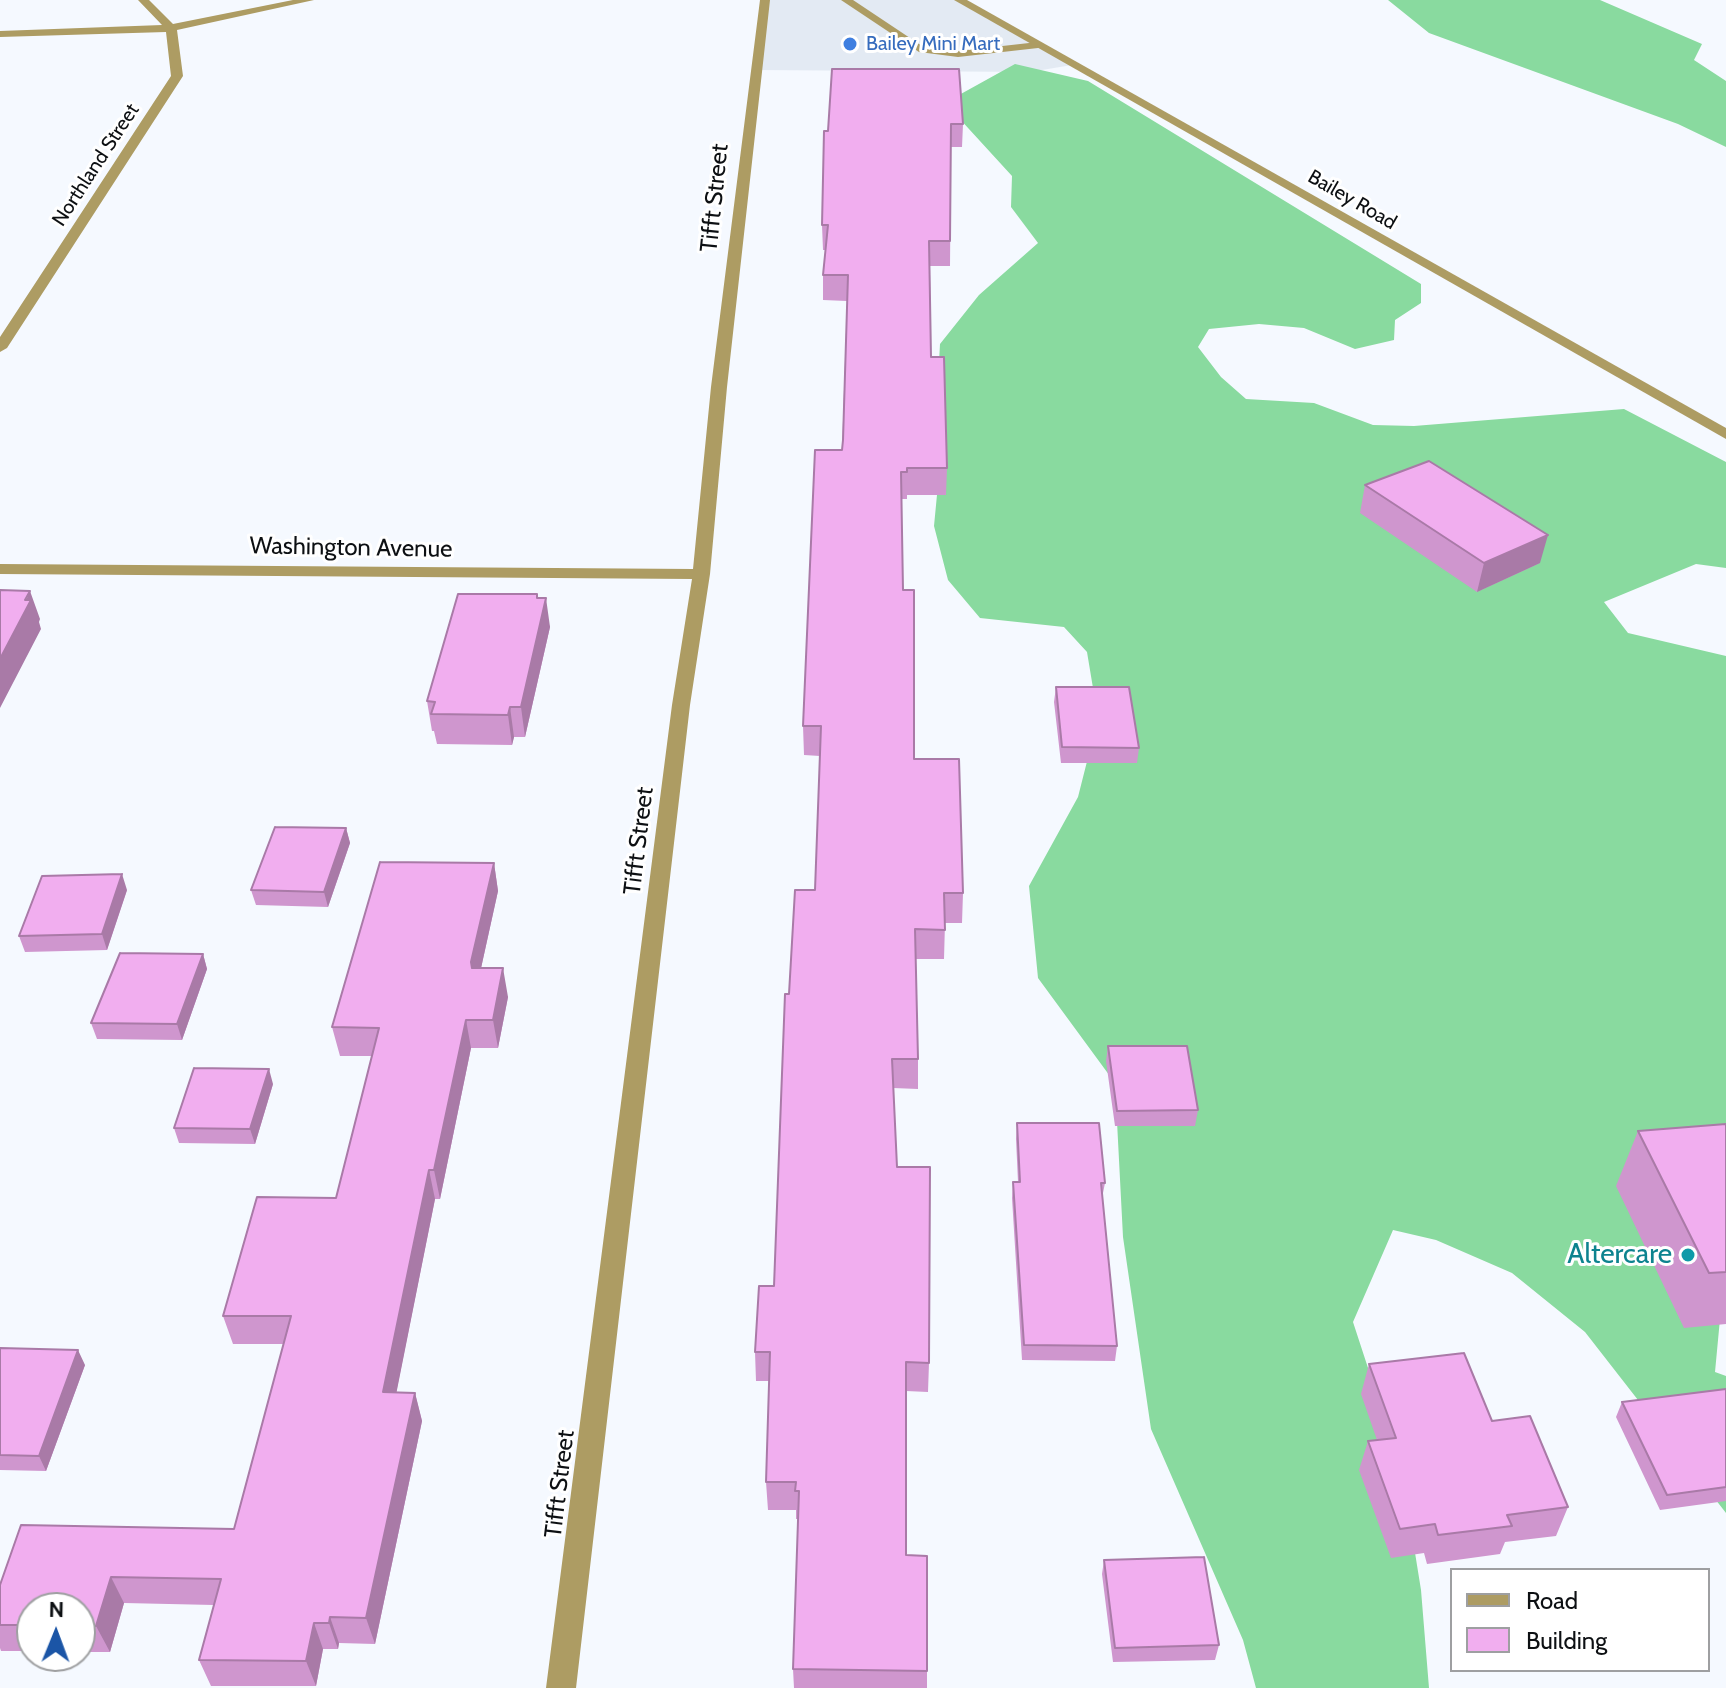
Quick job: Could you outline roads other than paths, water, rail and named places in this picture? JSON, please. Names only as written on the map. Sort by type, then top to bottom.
[{"type":"street","points":[[143,0],[171,28]]},
{"type":"street","points":[[0,34],[171,28],[309,0]]},
{"type":"street","name":"Tifft Street","points":[[561,1688],[681,705],[701,574],[716,414],[765,0]]},
{"type":"street","points":[[846,0],[919,49],[958,54],[1038,45]]},
{"type":"street","name":"Bailey Road","points":[[959,0],[1726,434]]},
{"type":"street","name":"Northland Street","points":[[0,348],[177,76],[171,28]]},
{"type":"street","name":"Washington Avenue","points":[[0,569],[701,574]]},
{"type":"place","name":"Bailey Mini Mart","points":[[850,44]]},
{"type":"place","name":"Altercare","points":[[1688,1255]]}]
